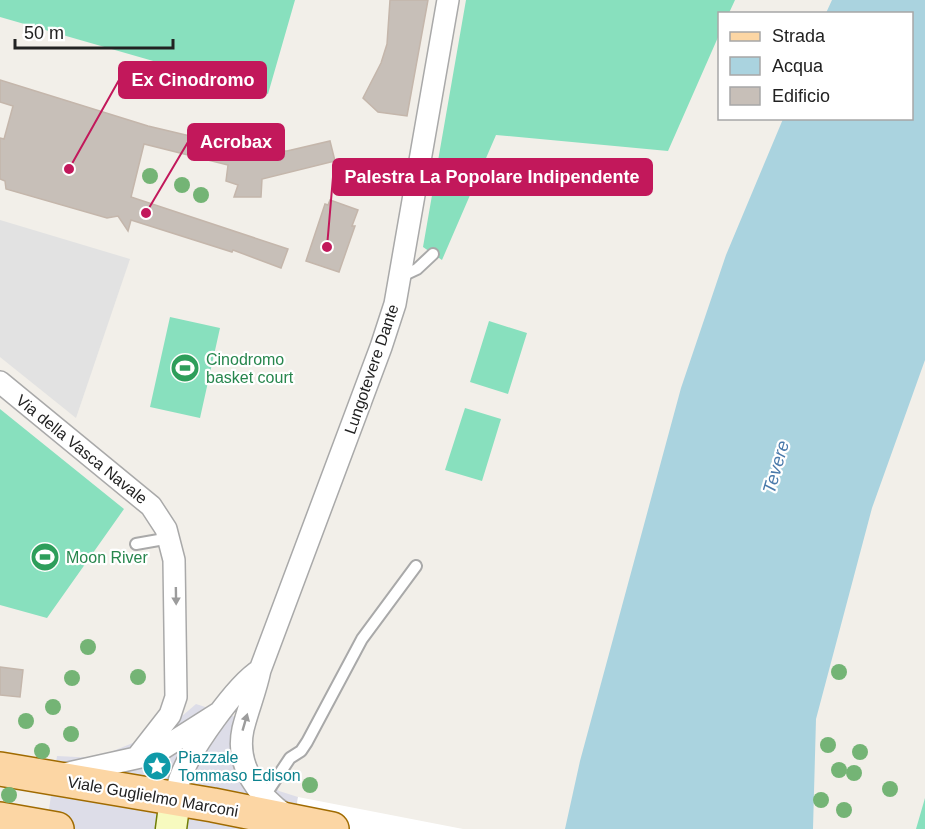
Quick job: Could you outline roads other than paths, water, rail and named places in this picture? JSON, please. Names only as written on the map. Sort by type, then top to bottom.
[{"type":"main road","name":"Viale Guglielmo Marconi","points":[[0,769],[46,777],[173,814],[332,829]]},
{"type":"main road","points":[[0,819],[57,829]]},
{"type":"street","name":"Lungotevere Dante","points":[[220,712],[244,682],[260,670],[388,327],[400,277],[448,0]]},
{"type":"street","name":"Via della Vasca Navale","points":[[0,382],[151,506],[162,520],[170,538],[175,571],[176,697],[170,715],[138,756]]},
{"type":"street","points":[[260,670],[243,728],[241,749],[248,776],[290,826]]},
{"type":"street","points":[[46,777],[158,752],[220,712]]},
{"type":"street","points":[[173,814],[183,770],[220,712]]},
{"type":"lane","points":[[400,277],[417,269],[433,254]]},
{"type":"lane","points":[[136,544],[170,538]]},
{"type":"lane","points":[[264,797],[290,758],[307,742],[362,639],[416,566]]},
{"type":"water","name":"Tevere","points":[[832,0],[925,0],[925,360],[872,508],[816,719],[813,829],[565,829],[580,761],[681,388],[726,255],[783,120],[913,120],[913,12],[826,12]]},
{"type":"place","name":"Ex Cinodromo","points":[[69,169]]},
{"type":"place","name":"Acrobax","points":[[146,213]]},
{"type":"place","name":"Palestra La Popolare Indipendente","points":[[327,247]]},
{"type":"place","name":"Cinodromo basket court","points":[[185,368]]},
{"type":"place","name":"Moon River","points":[[45,557]]},
{"type":"place","name":"Piazzale Tommaso Edison","points":[[157,766]]}]
